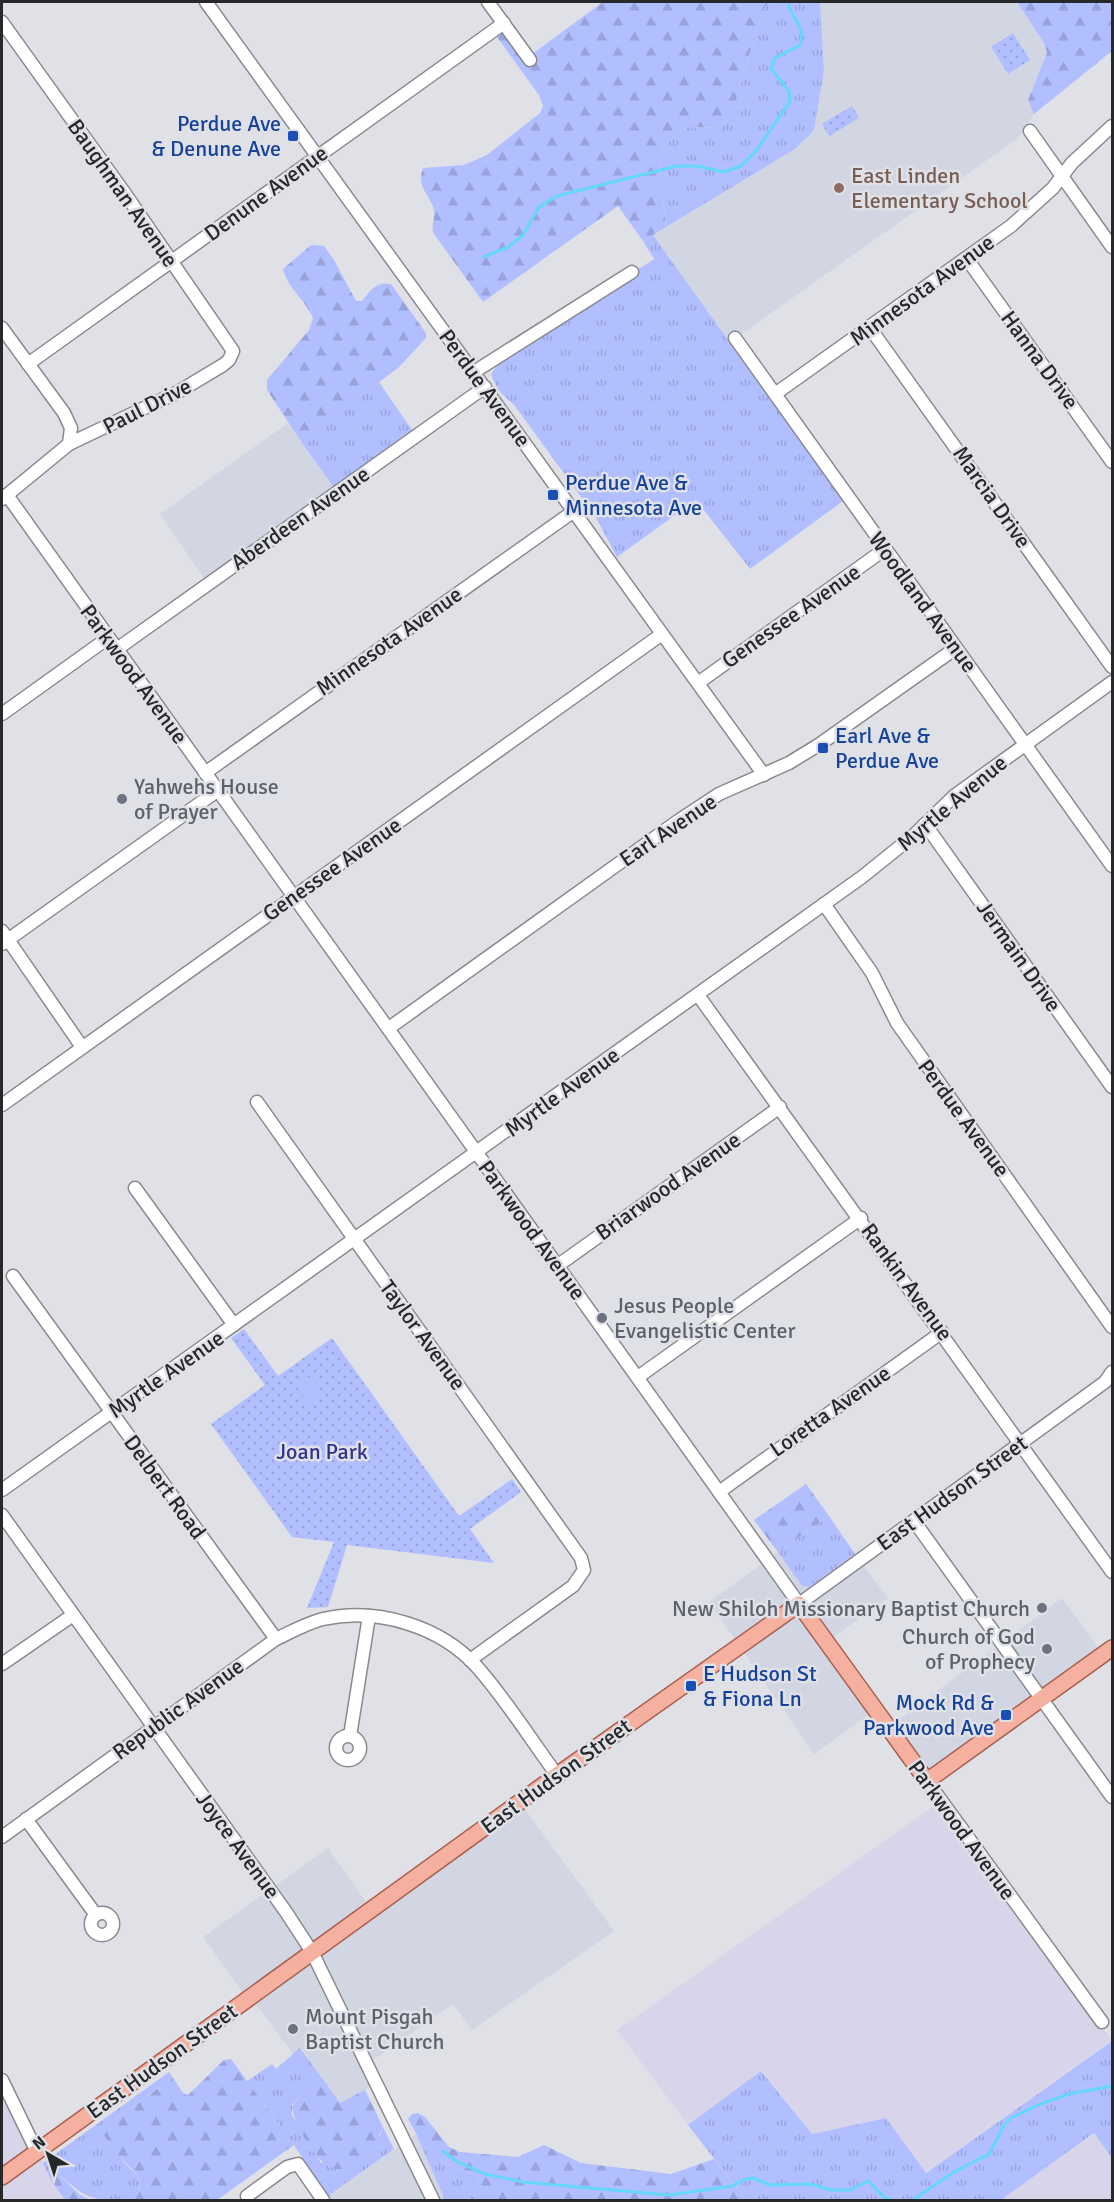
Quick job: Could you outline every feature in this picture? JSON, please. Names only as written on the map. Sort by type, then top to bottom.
[{"type":"main road","name":"East Hudson Street","points":[[2,2177],[557,1775],[798,1604]]},
{"type":"main road","name":"Parkwood Avenue","points":[[798,1604],[927,1781]]},
{"type":"main road","points":[[927,1781],[1042,1701],[1113,1648]]},
{"type":"street","name":"Perdue Avenue","points":[[206,2],[764,775]]},
{"type":"street","points":[[488,2],[530,60]]},
{"type":"street","name":"Baughman Avenue","points":[[2,22],[231,346],[232,355],[223,365]]},
{"type":"street","name":"Denune Avenue","points":[[28,364],[504,24]]},
{"type":"street","name":"Minnesota Avenue","points":[[775,394],[1011,226],[1062,176],[1072,163],[1113,126]]},
{"type":"street","points":[[1030,131],[1113,246]]},
{"type":"street","name":"Hanna Drive","points":[[967,259],[1113,462]]},
{"type":"street","points":[[474,372],[632,272]]},
{"type":"street","points":[[2,328],[64,412],[71,428],[69,444],[4,497]]},
{"type":"street","name":"Marcia Drive","points":[[870,328],[1113,666]]},
{"type":"street","name":"Woodland Avenue","points":[[735,338],[1113,866]]},
{"type":"street","name":"Paul Drive","points":[[69,444],[178,392],[223,365]]},
{"type":"street","name":"Aberdeen Avenue","points":[[117,649],[484,387]]},
{"type":"street","name":"Parkwood Avenue","points":[[4,497],[117,649],[389,1028],[798,1604]]},
{"type":"street","name":"Minnesota Avenue","points":[[205,773],[574,511]]},
{"type":"street","name":"Genessee Avenue","points":[[698,683],[885,549]]},
{"type":"street","name":"Genessee Avenue","points":[[2,1105],[662,634]]},
{"type":"street","points":[[2,714],[108,638]]},
{"type":"street","name":"Earl Avenue","points":[[389,1028],[678,820],[719,794],[764,775],[820,744],[956,648]]},
{"type":"street","name":"Myrtle Avenue","points":[[2,1490],[824,904],[925,824],[954,796],[1113,682]]},
{"type":"street","points":[[82,1047],[4,938],[217,791]]},
{"type":"street","name":"Jermain Drive","points":[[925,824],[1113,1087]]},
{"type":"street","name":"Perdue Avenue","points":[[824,904],[872,973],[897,1023],[1113,1327]]},
{"type":"street","name":"Rankin Avenue","points":[[698,994],[1113,1572]]},
{"type":"street","name":"Taylor Avenue","points":[[257,1102],[576,1547],[584,1570],[573,1586],[470,1660]]},
{"type":"street","name":"Briarwood Avenue","points":[[557,1266],[780,1107]]},
{"type":"street","points":[[135,1188],[234,1325]]},
{"type":"street","points":[[638,1377],[861,1218]]},
{"type":"street","name":"Delbert Road","points":[[14,1276],[276,1639]]},
{"type":"street","name":"Loretta Avenue","points":[[719,1492],[942,1332]]},
{"type":"street","name":"East Hudson Street","points":[[798,1604],[1105,1382],[1112,1373]]},
{"type":"street","name":"Joyce Avenue","points":[[2,1515],[286,1912],[312,1953],[433,2200]]},
{"type":"street","points":[[914,1521],[1113,1797]]},
{"type":"street","points":[[2,1664],[73,1615]]},
{"type":"street","points":[[350,1736],[369,1616],[380,1617],[430,1631],[470,1660],[557,1775]]},
{"type":"street","name":"Republic Avenue","points":[[2,1837],[276,1639],[322,1619],[369,1616]]},
{"type":"street","name":"Parkwood Avenue","points":[[927,1781],[1102,2022]]},
{"type":"street","points":[[26,1819],[96,1915]]},
{"type":"street","points":[[2,2080],[37,2152]]},
{"type":"street","points":[[247,2196],[287,2167],[298,2164],[323,2200]]},
{"type":"shaded area","name":"East Linden Elementary School","points":[[820,2],[1017,2],[1044,43],[1047,53],[1028,100],[1034,114],[1018,138],[729,343],[653,235],[795,149],[814,130],[824,70]]},
{"type":"shaded area","points":[[288,423],[337,493],[208,584],[160,514]]},
{"type":"shaded area","points":[[778,1552],[802,1586],[808,1587],[855,1554],[888,1598],[828,1641],[877,1709],[814,1754],[709,1602]]},
{"type":"shaded area","points":[[1062,1598],[1102,1653],[928,1783],[889,1727]]},
{"type":"shaded area","points":[[519,1801],[614,1931],[472,2030],[453,2004],[369,2063],[377,2083],[340,2104],[301,2048],[293,2054],[258,2007],[241,1990],[203,1937],[328,1848],[371,1909]]},
{"type":"shaded area","points":[[941,1801],[1112,2040],[925,2173],[886,2118],[812,2134],[762,2071],[688,2125],[617,2030]]},
{"type":"shaded area","points":[[2,2074],[51,2179],[65,2200],[2,2200]]},
{"type":"shaded area","points":[[1095,2133],[1112,2158],[1112,2200],[1001,2200]]},
{"type":"shaded area","points":[[416,2134],[445,2200],[331,2200],[328,2196]]},
{"type":"green space","points":[[603,2],[770,2],[763,9],[731,117],[718,128],[688,127],[664,145],[659,160],[666,227],[643,241],[618,206],[483,302],[434,234],[434,210],[421,180],[423,168],[464,165],[487,155],[540,113],[543,106],[539,95],[497,37],[501,30],[528,57]]},
{"type":"green space","points":[[770,2],[820,2],[824,70],[814,130],[795,149],[666,227],[659,160],[664,145],[688,127],[718,128],[731,117],[763,9]]},
{"type":"green space","points":[[1017,2],[1112,2],[1112,51],[1034,114],[1028,100],[1047,53],[1044,43]]},
{"type":"green space","points":[[1013,33],[1030,60],[1008,74],[991,47]]},
{"type":"green space","points":[[852,106],[859,118],[829,136],[822,124]]},
{"type":"green space","points":[[653,235],[843,501],[750,569],[696,500],[617,557],[595,516],[515,406],[499,391],[491,375],[499,364],[539,333],[654,259],[643,241]]},
{"type":"green space","points":[[311,245],[324,246],[356,301],[362,301],[378,285],[391,284],[426,333],[426,338],[398,368],[300,440],[267,390],[267,380],[309,330],[313,318],[285,276],[283,269]]},
{"type":"green space","points":[[379,382],[412,430],[334,488],[300,440]]},
{"type":"green space","name":"Joan Park","points":[[244,1329],[278,1376],[332,1338],[459,1516],[512,1479],[521,1492],[470,1529],[494,1563],[347,1545],[328,1607],[307,1608],[334,1542],[292,1537],[211,1424],[265,1385],[231,1338]]},
{"type":"green space","points":[[311,1376],[324,1395],[310,1405],[296,1386]]},
{"type":"green space","points":[[806,1484],[829,1516],[778,1552],[754,1520]]},
{"type":"green space","points":[[829,1516],[855,1554],[809,1587],[802,1586],[778,1552]]},
{"type":"green space","points":[[1112,2041],[1112,2158],[1094,2133],[1001,2200],[746,2200],[688,2125],[761,2071],[812,2134],[886,2118],[926,2173]]},
{"type":"green space","points":[[300,2048],[325,2082],[302,2095],[292,2105],[292,2115],[321,2163],[380,2136],[383,2127],[394,2149],[328,2196],[247,2081],[272,2064],[276,2069]]},
{"type":"green space","points":[[231,2059],[294,2145],[217,2200],[134,2200],[140,2181],[104,2135],[107,2125],[173,2078],[183,2093],[188,2095],[224,2060]]},
{"type":"green space","points":[[169,2072],[173,2078],[107,2125],[120,2156],[139,2179],[140,2185],[134,2200],[92,2198],[58,2174],[53,2175],[51,2180],[43,2163]]},
{"type":"green space","points":[[325,2082],[340,2103],[365,2090],[383,2127],[365,2154],[346,2168],[330,2167],[315,2154],[293,2114],[292,2106],[302,2095]]},
{"type":"green space","points":[[418,2113],[425,2117],[449,2147],[460,2152],[518,2157],[544,2145],[581,2163],[671,2174],[714,2159],[746,2200],[470,2200],[480,2183],[477,2176],[444,2161],[422,2143],[408,2119],[412,2114]]},
{"type":"green space","points":[[416,2134],[436,2157],[477,2176],[480,2183],[470,2200],[445,2200]]},
{"type":"green space","points":[[58,2174],[79,2194],[90,2200],[65,2200],[51,2180],[53,2175]]},
{"type":"waterway","points":[[484,257],[508,247],[523,235],[539,207],[557,196],[677,166],[697,166],[724,172],[741,166],[756,151],[790,101],[789,91],[771,69],[775,58],[800,45],[801,31],[788,2]]},
{"type":"waterway","points":[[913,2200],[954,2172],[989,2154],[1005,2124],[1011,2118],[1069,2094],[1112,2086]]},
{"type":"waterway","points":[[443,2151],[456,2161],[485,2174],[523,2182],[669,2195],[732,2186],[753,2178],[770,2185],[810,2184],[831,2190],[850,2190],[868,2181],[885,2198],[892,2200]]},
{"type":"place","name":"Perdue Ave & Denune Ave","points":[[293,136]]},
{"type":"place","name":"East Linden Elementary School","points":[[839,188]]},
{"type":"place","name":"Perdue Ave & Minnesota Ave","points":[[553,495]]},
{"type":"place","name":"Earl Ave & Perdue Ave","points":[[823,748]]},
{"type":"place","name":"Yahwehs House of Prayer","points":[[122,799]]},
{"type":"place","name":"Jesus People Evangelistic Center","points":[[602,1318]]},
{"type":"place","name":"New Shiloh Missionary Baptist Church","points":[[1042,1608]]},
{"type":"place","name":"Church of God of Prophecy","points":[[1047,1649]]},
{"type":"place","name":"E Hudson St & Fiona Ln","points":[[691,1686]]},
{"type":"place","name":"Mock Rd & Parkwood Ave","points":[[1006,1715]]},
{"type":"place","name":"Mount Pisgah Baptist Church","points":[[293,2029]]}]
